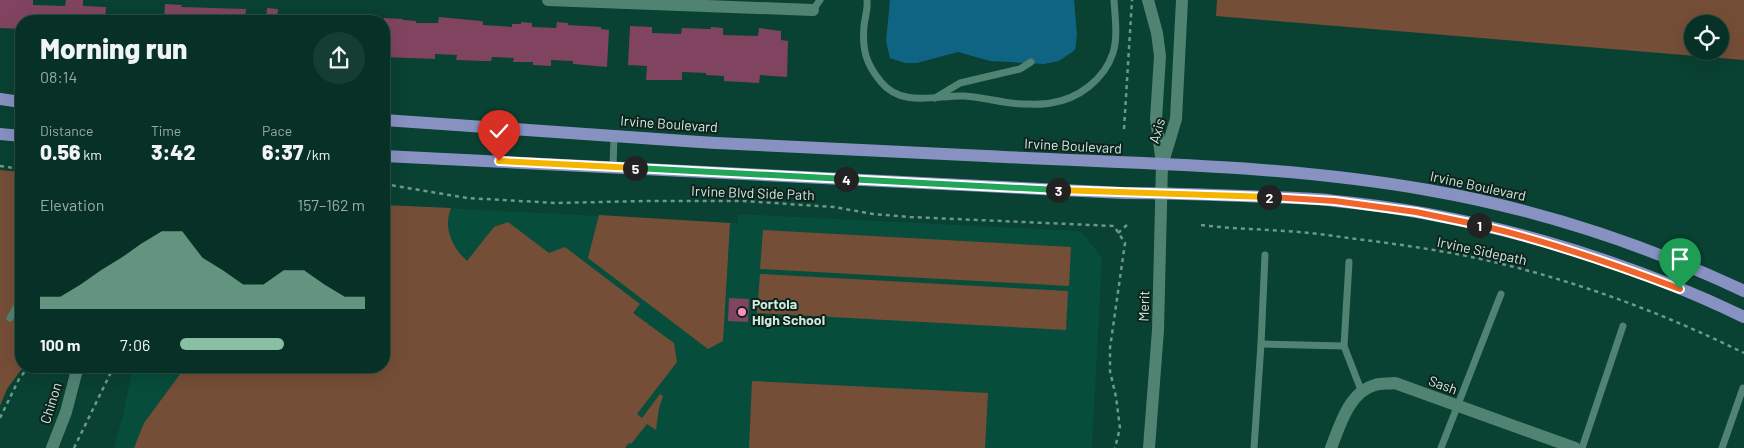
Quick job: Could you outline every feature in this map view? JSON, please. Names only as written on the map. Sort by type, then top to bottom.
[{"type":"main road","points":[[0,100],[15,101]]},
{"type":"main road","name":"Irvine Boulevard","points":[[390,120],[714,143],[1203,165],[1311,174],[1426,189],[1537,214],[1638,247],[1695,269],[1744,291]]},
{"type":"main road","points":[[0,134],[15,135]]},
{"type":"main road","points":[[390,156],[1123,193],[1335,201],[1416,212],[1480,225],[1556,245],[1612,263],[1680,289],[1744,317]]},
{"type":"street","points":[[548,0],[817,5]]},
{"type":"street","name":"Axis","points":[[1148,0],[1157,33],[1160,56],[1156,119],[1162,164]]},
{"type":"street","name":"Axis","points":[[1162,164],[1176,119],[1182,0]]},
{"type":"street","name":"Merit","points":[[1149,448],[1158,330],[1162,164]]},
{"type":"street","name":"Chinon","points":[[52,448],[66,412],[76,373]]},
{"type":"street","name":"Sash","points":[[1361,390],[1375,384],[1395,383],[1575,448]]},
{"type":"street","points":[[1331,448],[1348,408],[1361,390]]},
{"type":"lane","points":[[867,0],[863,48],[869,66],[883,84],[898,95],[917,99],[963,96],[1019,104],[1051,103],[1073,97],[1091,85],[1105,70],[1113,52],[1116,28],[1114,0]]},
{"type":"lane","points":[[935,98],[960,83],[1020,69],[1031,62]]},
{"type":"lane","points":[[613,167],[614,136]]},
{"type":"lane","points":[[1254,448],[1261,344],[1264,255]]},
{"type":"lane","points":[[1349,262],[1344,346],[1361,390]]},
{"type":"lane","points":[[1441,448],[1501,294]]},
{"type":"lane","points":[[10,318],[15,309]]},
{"type":"lane","points":[[1582,448],[1623,326]]},
{"type":"lane","points":[[1261,344],[1344,346]]},
{"type":"lane","points":[[1722,448],[1743,388]]},
{"type":"path","points":[[1124,129],[1132,0]]},
{"type":"path","points":[[0,166],[15,167]]},
{"type":"path","name":"Irvine Blvd Side Path","points":[[390,185],[467,198],[556,203],[646,200],[743,201],[834,207],[873,214],[910,217],[1114,226],[1118,233]]},
{"type":"path","points":[[1115,448],[1120,428],[1110,371],[1110,348],[1125,243],[1118,233],[1127,225]]},
{"type":"path","name":"Irvine Sidepath","points":[[1201,225],[1315,234],[1444,252],[1502,264],[1619,300],[1690,328],[1744,353]]},
{"type":"path","points":[[0,418],[23,373]]},
{"type":"path","points":[[74,448],[111,373]]},
{"type":"shaded area","points":[[1217,0],[1744,0],[1744,60],[1729,59],[1729,15],[1684,15],[1684,55],[1216,16]]},
{"type":"shaded area","points":[[0,170],[15,171],[15,373],[19,373],[7,389],[0,406]]},
{"type":"shaded area","name":"Portola High School","points":[[390,205],[738,223],[738,214],[1081,231],[1102,258],[1092,448],[114,448],[132,373],[390,373]]},
{"type":"shaded area","points":[[390,205],[451,208],[448,223],[450,237],[457,250],[467,261],[494,227],[508,222],[549,253],[565,247],[640,304],[633,313],[674,343],[677,362],[637,414],[642,418],[660,394],[663,396],[656,430],[647,424],[631,444],[629,443],[625,448],[134,448],[144,423],[181,373],[390,373]]},
{"type":"shaded area","points":[[599,215],[730,223],[723,341],[708,349],[588,258]]},
{"type":"shaded area","points":[[763,230],[1071,247],[1069,286],[760,269]]},
{"type":"shaded area","points":[[760,274],[1068,291],[1066,330],[757,313]]},
{"type":"shaded area","points":[[752,381],[988,393],[985,448],[749,448]]},
{"type":"water","points":[[890,0],[1074,0],[1077,35],[1075,50],[1059,61],[1044,64],[990,61],[958,52],[917,63],[905,63],[890,58],[886,41]]},
{"type":"building","points":[[0,0],[33,0],[33,5],[65,6],[66,0],[83,0],[83,6],[106,7],[105,15],[15,15],[15,29],[0,28]]},
{"type":"building","points":[[165,4],[182,5],[181,7],[246,9],[246,15],[164,15]]},
{"type":"building","points":[[267,8],[278,9],[278,15],[266,15]]},
{"type":"building","points":[[439,17],[481,21],[483,25],[512,27],[512,24],[521,24],[521,22],[532,23],[532,27],[556,28],[557,22],[568,23],[568,25],[601,27],[601,29],[609,30],[607,67],[573,64],[573,61],[551,60],[551,66],[533,65],[533,62],[513,62],[514,58],[492,57],[491,61],[456,60],[457,55],[435,54],[435,59],[390,57],[390,18],[416,21],[416,23],[438,23]]},
{"type":"building","points":[[630,26],[652,27],[652,33],[681,34],[682,28],[711,29],[711,27],[723,28],[723,35],[758,36],[759,28],[781,31],[781,40],[788,41],[787,77],[760,75],[759,83],[724,81],[724,76],[682,72],[682,80],[646,80],[647,66],[628,65]]},
{"type":"building","points":[[729,298],[749,299],[748,322],[728,321]]},
{"type":"place","name":"Portola High School","points":[[742,312]]},
{"type":"route","points":[[499,161],[1123,193],[1210,194],[1335,201],[1416,212],[1480,225],[1556,245],[1612,263],[1680,289]]}]
